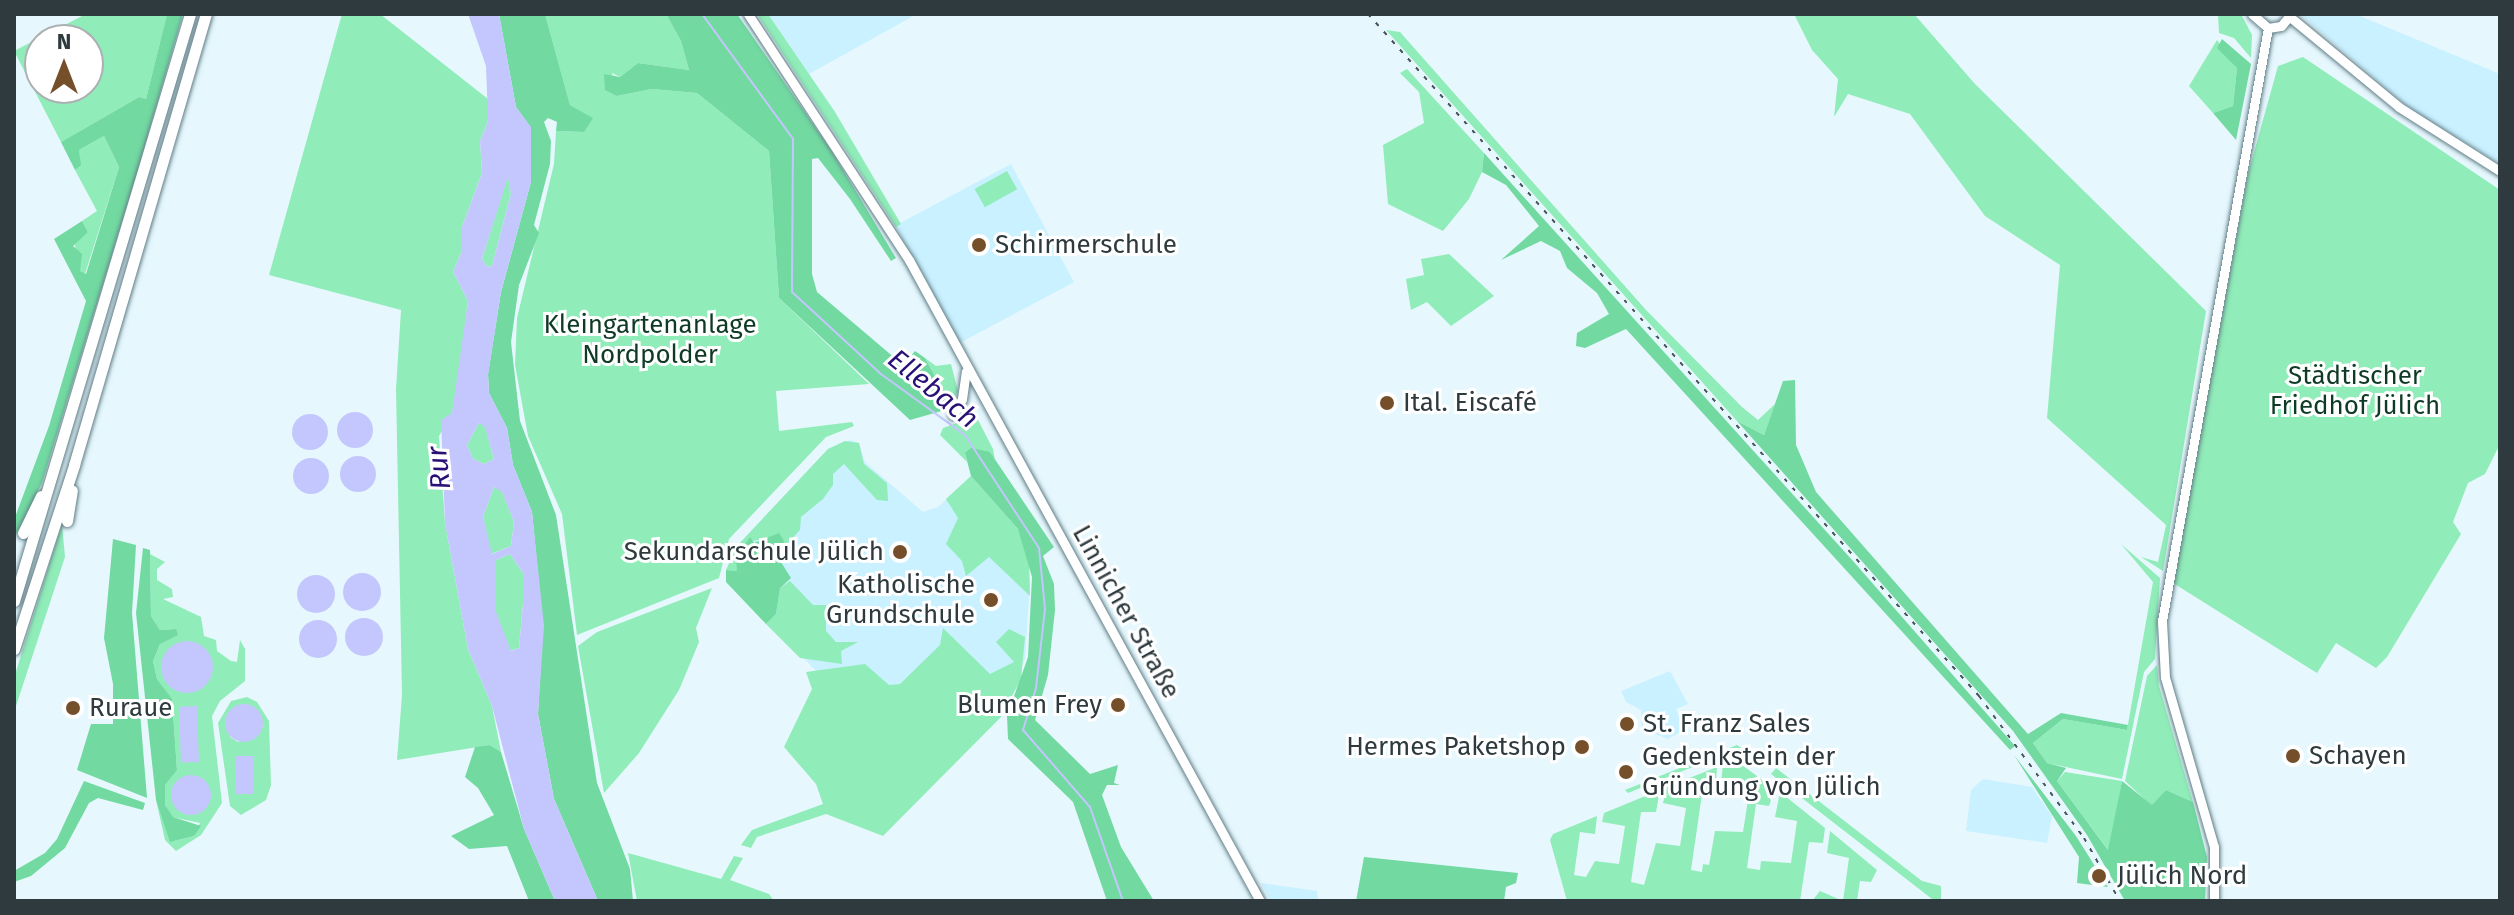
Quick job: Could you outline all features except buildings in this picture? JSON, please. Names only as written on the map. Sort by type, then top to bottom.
[{"type":"highway","points":[[14,601],[190,14]]},
{"type":"highway","points":[[14,649],[88,418],[206,14]]},
{"type":"highway","points":[[67,521],[88,418]]},
{"type":"highway","points":[[23,533],[59,459]]},
{"type":"main road","name":"Linnicher Straße","points":[[748,14],[853,170],[1260,901]]},
{"type":"main road","points":[[2252,14],[2268,28],[2281,26],[2290,15],[2399,107],[2500,171]]},
{"type":"main road","points":[[2214,901],[2214,847],[2165,677],[2162,621],[2268,28]]},
{"type":"main road","points":[[953,415],[962,399],[966,371]]},
{"type":"shaded area","points":[[768,14],[917,14],[809,74]]},
{"type":"shaded area","points":[[2300,14],[2355,14],[2500,74],[2500,164],[2409,108]]},
{"type":"shaded area","name":"Schirmerschule","points":[[1011,164],[1074,282],[958,344],[895,226]]},
{"type":"shaded area","points":[[850,440],[859,443],[865,462],[923,512],[938,507],[971,476],[1011,523],[1030,581],[1025,659],[1002,715],[853,809],[813,712],[816,671],[727,577],[737,546],[828,449]]},
{"type":"shaded area","points":[[1670,671],[1688,704],[1676,709],[1684,730],[1668,739],[1642,729],[1641,710],[1626,702],[1621,691]]},
{"type":"shaded area","points":[[1983,779],[2032,787],[2052,816],[2047,843],[1966,831],[1971,790]]},
{"type":"shaded area","points":[[1261,883],[1317,891],[1318,899],[1336,901],[1271,901]]},
{"type":"green space","points":[[86,14],[167,14],[146,99],[139,97],[61,142],[41,104],[104,104],[104,24],[67,24]]},
{"type":"green space","points":[[167,14],[183,14],[42,483],[14,539],[14,520],[49,426],[86,301],[54,239],[82,221],[88,232],[73,246],[82,254],[80,271],[86,274],[119,167],[104,136],[79,150],[81,165],[75,170],[61,142],[139,97],[146,99]]},
{"type":"green space","points":[[342,14],[380,14],[488,99],[488,121],[480,141],[482,173],[462,227],[462,251],[453,272],[468,301],[459,374],[452,413],[439,436],[445,523],[468,649],[492,706],[501,752],[490,745],[397,760],[402,695],[396,389],[401,310],[269,275]]},
{"type":"green space","points":[[499,14],[545,14],[570,105],[593,118],[584,132],[556,131],[557,122],[548,118],[544,122],[551,141],[550,164],[534,225],[539,233],[519,285],[511,342],[520,421],[556,515],[597,783],[630,869],[633,901],[598,901],[554,799],[538,714],[543,626],[532,512],[513,465],[507,428],[489,393],[488,374],[501,292],[531,182],[531,128],[516,107]]},
{"type":"green space","name":"Kleingartenanlage Nordpolder","points":[[545,14],[666,14],[681,41],[689,70],[638,63],[620,77],[612,73],[617,96],[652,89],[697,93],[769,151],[779,298],[869,384],[776,391],[779,431],[852,422],[854,426],[826,437],[729,539],[719,578],[577,635],[562,514],[528,436],[515,365],[517,318],[554,164],[556,131],[583,132],[592,118],[570,105]]},
{"type":"green space","points":[[666,14],[737,14],[831,150],[896,258],[891,261],[850,199],[818,158],[812,159],[812,274],[817,292],[903,365],[915,351],[925,358],[951,406],[910,420],[779,298],[769,151],[697,93],[652,89],[617,96],[605,90],[604,74],[620,77],[638,63],[689,70],[681,41]]},
{"type":"green space","points":[[757,14],[768,14],[835,112],[901,224],[896,227]]},
{"type":"green space","points":[[1794,14],[1914,14],[1975,84],[2206,311],[2163,571],[2141,557],[2158,562],[2166,525],[2047,418],[2060,265],[1985,216],[1910,114],[1848,94],[1834,117],[1838,79],[1812,50]]},
{"type":"green space","points":[[2218,14],[2241,14],[2252,35],[2251,58],[2234,38],[2219,33]]},
{"type":"green space","points":[[1386,30],[1400,32],[1646,310],[1742,407],[1758,420],[1775,404],[1764,435],[1737,421]]},
{"type":"green space","points":[[2222,39],[2251,64],[2236,140],[2213,113],[2233,106],[2237,68],[2217,48]]},
{"type":"green space","points":[[2217,40],[2237,68],[2233,106],[2213,113],[2189,86]]},
{"type":"green space","points":[[24,46],[24,70],[14,51]]},
{"type":"green space","name":"Städtischer Friedhof Jülich","points":[[2303,57],[2500,190],[2500,444],[2485,474],[2468,483],[2453,522],[2461,534],[2387,657],[2376,668],[2336,643],[2317,673],[2173,583],[2248,174],[2278,66]]},
{"type":"green space","points":[[1407,69],[1484,153],[1482,172],[1469,199],[1443,231],[1388,204],[1383,145],[1424,123],[1419,92],[1400,73]]},
{"type":"green space","points":[[104,136],[119,167],[85,274],[80,271],[74,241],[88,232],[82,221],[97,211],[75,170],[80,165],[79,150]]},
{"type":"green space","points":[[1484,153],[1853,561],[2015,746],[2010,750],[1626,329],[1585,348],[1576,346],[1577,333],[1609,314],[1597,293],[1567,268],[1560,251],[1541,241],[1501,260],[1539,226],[1506,185],[1482,172]]},
{"type":"green space","points":[[1007,171],[1017,189],[985,207],[975,189]]},
{"type":"green space","points":[[508,175],[511,194],[492,266],[487,267],[482,259]]},
{"type":"green space","points":[[1449,254],[1494,296],[1451,326],[1427,302],[1411,310],[1406,279],[1424,275],[1421,259]]},
{"type":"green space","points":[[925,358],[936,366],[951,364],[958,391],[951,406]]},
{"type":"green space","points":[[1795,380],[1796,445],[1816,492],[2028,734],[2061,713],[2128,725],[2127,730],[2063,719],[2033,743],[2047,763],[2066,768],[2057,781],[2108,850],[2122,781],[2152,805],[2166,790],[2193,802],[2207,857],[2205,901],[2125,901],[2087,835],[2013,731],[1737,421],[1764,435],[1783,381]]},
{"type":"green space","points":[[976,416],[993,449],[995,460],[990,452],[965,453],[967,462],[940,435],[943,428]]},
{"type":"green space","points":[[479,423],[485,426],[494,459],[484,464],[473,459],[467,445]]},
{"type":"green space","points":[[845,441],[859,443],[864,464],[887,483],[888,501],[877,500],[844,464],[833,474],[833,485],[823,499],[801,517],[800,530],[779,552],[783,541],[776,536],[753,541],[737,571],[726,570],[737,546],[828,449]]},
{"type":"green space","points":[[971,448],[990,452],[1054,547],[1043,556],[1054,584],[1055,610],[1048,675],[1035,720],[1090,774],[1118,765],[1114,783],[1120,785],[1107,785],[1102,795],[1121,847],[1154,901],[1107,901],[1073,802],[1008,739],[1007,716],[1028,657],[1032,577],[1018,529],[971,476],[965,453]]},
{"type":"green space","points":[[971,476],[1018,529],[1029,556],[1030,596],[989,557],[966,576],[962,561],[946,544],[958,518],[946,499]]},
{"type":"green space","points":[[494,487],[502,491],[514,522],[511,546],[491,554],[483,517]]},
{"type":"green space","points":[[62,524],[65,557],[14,712],[14,678]]},
{"type":"green space","points":[[779,533],[784,541],[779,559],[791,578],[780,588],[776,614],[766,624],[726,582],[726,570],[737,571],[736,558],[750,537],[754,543]]},
{"type":"green space","points":[[113,539],[136,545],[132,613],[147,798],[77,770],[91,724],[113,724],[113,684],[104,638]]},
{"type":"green space","points":[[2121,544],[2160,578],[2155,659],[2144,672],[2122,779],[2047,763],[2033,743],[2063,719],[2127,730],[2153,582]]},
{"type":"green space","points":[[143,548],[150,550],[151,616],[160,630],[176,629],[178,635],[160,644],[153,661],[157,679],[172,699],[177,770],[165,785],[165,805],[173,817],[201,826],[194,836],[170,842],[156,800],[136,613]]},
{"type":"green space","points":[[150,554],[165,562],[157,569],[157,580],[172,589],[173,597],[163,599],[201,617],[204,636],[216,640],[217,651],[231,661],[237,662],[240,640],[245,649],[245,681],[220,701],[212,716],[222,803],[201,835],[176,851],[165,840],[156,800],[174,841],[194,836],[200,823],[172,817],[165,805],[165,785],[177,769],[172,700],[157,679],[153,661],[160,644],[176,629],[160,630],[151,616]]},
{"type":"green space","points":[[510,554],[523,573],[523,604],[519,648],[510,651],[496,613],[496,560]]},
{"type":"green space","points":[[790,581],[813,605],[826,605],[826,631],[836,642],[858,642],[841,651],[842,664],[800,658],[766,624],[776,614],[780,588]]},
{"type":"green space","points":[[712,588],[696,628],[699,642],[679,690],[639,753],[604,793],[578,646],[597,632]]},
{"type":"green space","points":[[943,628],[990,674],[1014,662],[996,642],[1009,629],[1025,637],[1021,679],[1001,717],[883,836],[826,814],[757,837],[751,848],[741,845],[752,830],[823,804],[816,784],[784,747],[812,689],[806,672],[865,664],[889,685],[900,684],[940,645]]},
{"type":"green space","points":[[2157,665],[2159,686],[2193,802],[2166,790],[2152,806],[2125,781],[2147,676]]},
{"type":"green space","points":[[247,697],[257,702],[269,721],[271,785],[266,800],[241,815],[230,806],[218,723],[231,701]],"holes":[[[243,704],[252,706],[263,727],[238,742],[230,737]]]},
{"type":"green space","points":[[490,745],[501,752],[524,829],[555,901],[529,901],[507,846],[469,849],[451,836],[494,815],[478,788],[465,777],[475,747]]},
{"type":"green space","points":[[1737,745],[1764,763],[1730,752],[1628,793],[1625,790]]},
{"type":"green space","points":[[2014,755],[2076,836],[2108,887],[2077,883],[2079,857]]},
{"type":"green space","points":[[1735,760],[1775,789],[1769,806],[1756,804],[1747,868],[1760,870],[1761,861],[1791,863],[1797,821],[1775,817],[1780,792],[1825,828],[1823,843],[1809,842],[1800,901],[1567,901],[1550,840],[1553,834],[1597,816],[1595,834],[1580,832],[1574,875],[1586,877],[1595,861],[1619,864],[1625,826],[1602,822],[1604,813],[1660,790],[1656,812],[1641,812],[1631,882],[1644,885],[1656,843],[1680,846],[1686,808],[1663,803],[1667,787],[1717,767],[1715,796],[1702,794],[1691,870],[1702,872],[1703,864],[1709,865],[1715,831],[1743,832],[1750,787],[1721,783],[1723,764]]},
{"type":"green space","points":[[1776,768],[1922,881],[1941,886],[1941,899],[1932,899],[1771,774]]},
{"type":"green space","points":[[2065,772],[2122,781],[2109,851],[2057,781]]},
{"type":"green space","points":[[84,781],[145,803],[143,810],[98,798],[89,803],[65,848],[31,876],[14,882],[14,871],[45,853],[57,839]]},
{"type":"green space","points":[[1830,831],[1877,870],[1871,882],[1860,881],[1857,901],[1843,901],[1849,858],[1827,853]]},
{"type":"green space","points":[[628,853],[721,879],[734,856],[743,858],[730,880],[769,894],[774,901],[637,901]]},
{"type":"green space","points":[[1364,857],[1518,873],[1516,883],[1506,887],[1504,901],[1356,901]]},
{"type":"green space","points":[[1820,891],[1843,901],[1812,901]]},
{"type":"water","points":[[468,14],[499,14],[516,107],[531,127],[531,182],[501,292],[488,375],[489,393],[507,428],[513,465],[532,512],[544,626],[538,714],[554,799],[598,901],[555,901],[524,829],[492,706],[468,649],[445,523],[441,420],[452,413],[468,301],[453,272],[462,251],[462,227],[482,173],[480,141],[488,121],[486,66]],"holes":[[[508,177],[511,194],[492,266],[487,267],[482,259]],[[479,423],[485,427],[494,459],[484,464],[473,459],[467,445]],[[494,487],[502,492],[514,522],[511,546],[492,554],[483,517]],[[510,554],[523,573],[519,648],[511,651],[496,612],[496,560]]]},
{"type":"water","points":[[355,412],[368,417],[373,430],[368,443],[355,448],[342,443],[337,430],[342,417]]},
{"type":"water","points":[[310,414],[323,419],[328,432],[323,445],[310,450],[297,445],[292,432],[297,419]]},
{"type":"water","points":[[358,456],[371,461],[376,474],[371,487],[358,492],[345,487],[340,474],[345,461]]},
{"type":"water","points":[[311,458],[324,463],[329,476],[324,489],[311,494],[298,489],[293,476],[298,463]]},
{"type":"water","points":[[362,573],[376,578],[381,592],[376,606],[362,611],[348,606],[343,592],[348,578]]},
{"type":"water","points":[[316,575],[330,580],[335,594],[330,608],[316,613],[302,608],[297,594],[302,580]]},
{"type":"water","points":[[364,618],[378,623],[383,637],[378,651],[364,656],[350,651],[345,637],[350,623]]},
{"type":"water","points":[[318,620],[332,625],[337,639],[332,653],[318,658],[304,653],[299,639],[304,625]]},
{"type":"water","points":[[187,641],[205,649],[213,667],[205,685],[187,693],[169,685],[161,667],[169,649]]},
{"type":"water","points":[[244,704],[258,709],[263,723],[258,737],[244,742],[230,737],[225,723],[230,709]]},
{"type":"water","points":[[197,706],[199,762],[181,763],[179,707]]},
{"type":"water","points":[[236,756],[254,756],[254,794],[236,794]]},
{"type":"water","points":[[191,775],[205,781],[211,795],[205,809],[191,815],[177,809],[171,795],[177,781]]},
{"type":"waterway","name":"Ellebach","points":[[702,14],[793,139],[792,292],[881,374],[965,435],[1039,548],[1045,609],[1036,688],[1023,730],[1090,807],[1123,901]]},
{"type":"railway","points":[[1368,14],[1979,696],[2084,838],[2120,901]]},
{"type":"place","name":"Schirmerschule","points":[[979,245]]},
{"type":"place","name":"Ital. Eiscafé","points":[[1387,403]]},
{"type":"place","name":"Sekundarschule Jülich","points":[[900,552]]},
{"type":"place","name":"Katholische Grundschule","points":[[991,600]]},
{"type":"place","name":"Blumen Frey","points":[[1118,705]]},
{"type":"place","name":"Ruraue","points":[[73,708]]},
{"type":"place","name":"St. Franz Sales","points":[[1627,724]]},
{"type":"place","name":"Hermes Paketshop","points":[[1582,747]]},
{"type":"place","name":"Schayen","points":[[2293,756]]},
{"type":"place","name":"Gedenkstein der Gründung von Jülich","points":[[1626,772]]},
{"type":"place","name":"Jülich Nord","points":[[2099,876]]},
{"type":"water label","name":"Rur","points":[[439,468]]}]
